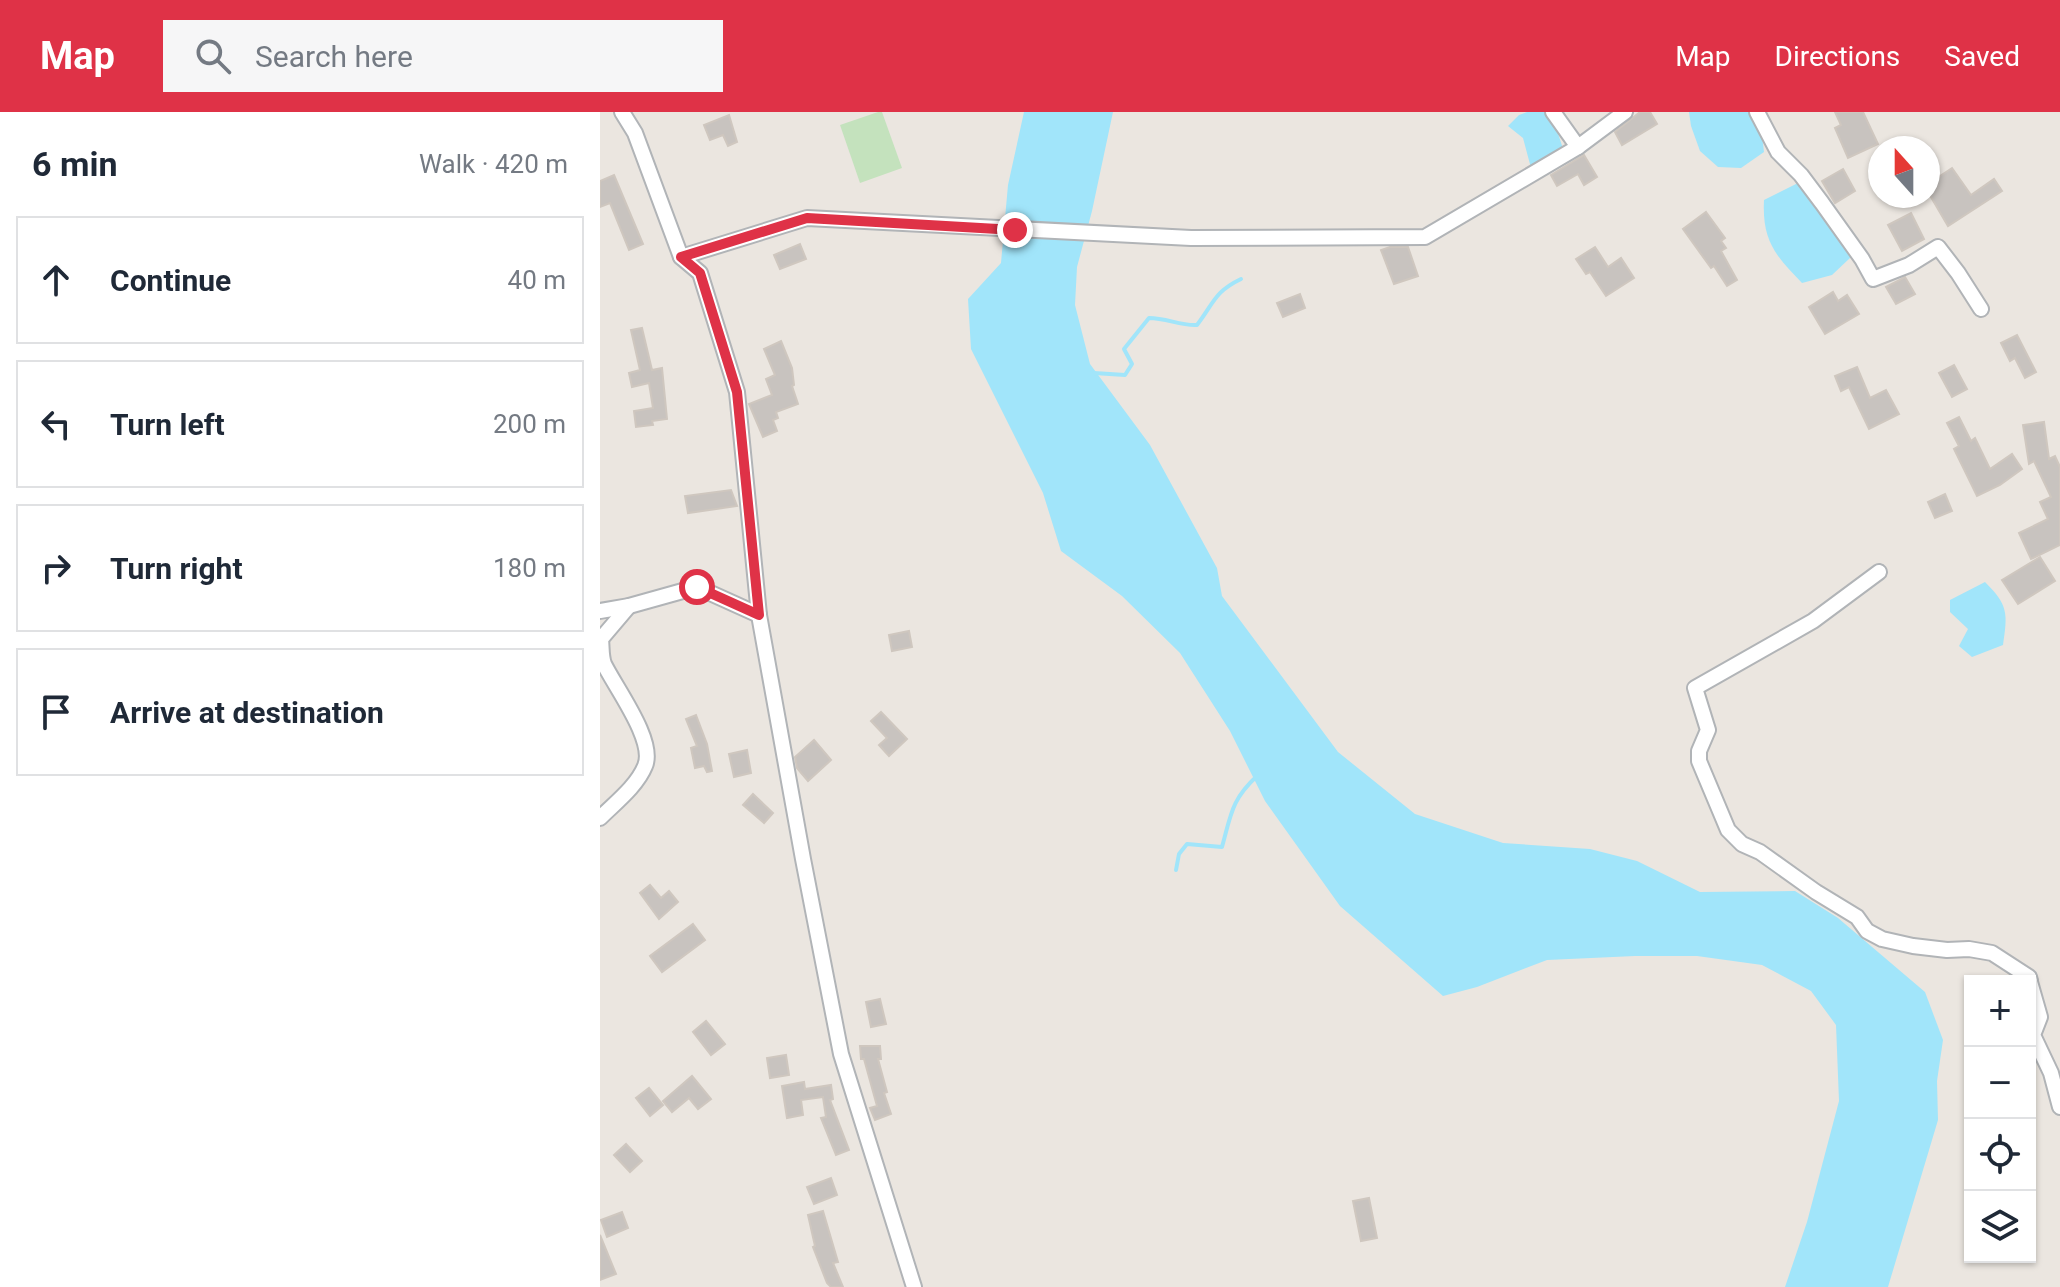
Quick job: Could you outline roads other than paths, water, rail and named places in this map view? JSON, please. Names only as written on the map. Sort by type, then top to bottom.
[{"type":"street","points":[[622,112],[635,133],[681,257],[700,273],[737,392],[759,615],[841,1054],[914,1287]]},
{"type":"street","points":[[1553,112],[1578,147]]},
{"type":"street","points":[[681,257],[807,218],[1191,238],[1425,237],[1578,147],[1625,112]]},
{"type":"street","points":[[1757,112],[1778,152],[1822,203],[1873,279],[1909,265],[1938,247],[1981,309]]},
{"type":"street","points":[[1879,572],[1813,621],[1695,688],[1708,730],[1699,751],[1699,761],[1728,830],[1742,844],[1760,852],[1857,917],[1867,931],[1882,939],[1913,946],[1992,953],[2026,975]]},
{"type":"street","points":[[600,611],[697,587],[759,615]]},
{"type":"street","points":[[600,818],[647,763],[644,743],[635,721],[602,660],[601,639],[629,606]]},
{"type":"street","points":[[2036,1003],[2040,1017],[2036,1027]]},
{"type":"street","points":[[2036,1041],[2051,1073],[2060,1107]]},
{"type":"water","points":[[1024,112],[1113,112],[1077,267],[1075,305],[1090,364],[1150,445],[1217,568],[1222,596],[1338,752],[1415,814],[1503,843],[1590,849],[1637,861],[1700,892],[1795,891],[1838,918],[1925,992],[1943,1040],[1937,1081],[1938,1120],[1888,1287],[1785,1287],[1807,1222],[1839,1101],[1836,1025],[1811,991],[1762,965],[1697,956],[1635,956],[1547,960],[1477,987],[1443,996],[1340,906],[1265,801],[1230,731],[1180,653],[1122,596],[1061,551],[1043,493],[971,349],[968,299],[1001,263],[1008,185]]},
{"type":"water","points":[[1527,112],[1545,112],[1554,121],[1565,155],[1531,168],[1523,138],[1508,126]]},
{"type":"water","points":[[1689,112],[1749,112],[1762,135],[1764,152],[1741,168],[1718,167],[1700,151]]},
{"type":"water","points":[[1800,182],[1850,249],[1850,258],[1832,275],[1802,283],[1772,246],[1764,214],[1764,200]]},
{"type":"water","points":[[1985,582],[2004,610],[2006,625],[2003,645],[1972,657],[1959,646],[1968,629],[1950,612],[1950,600]]},
{"type":"waterway","points":[[1094,373],[1125,375],[1132,364],[1124,349],[1149,318],[1197,325],[1220,293],[1241,279]]},
{"type":"waterway","points":[[1176,870],[1179,854],[1187,844],[1222,847],[1237,801],[1257,776]]}]
